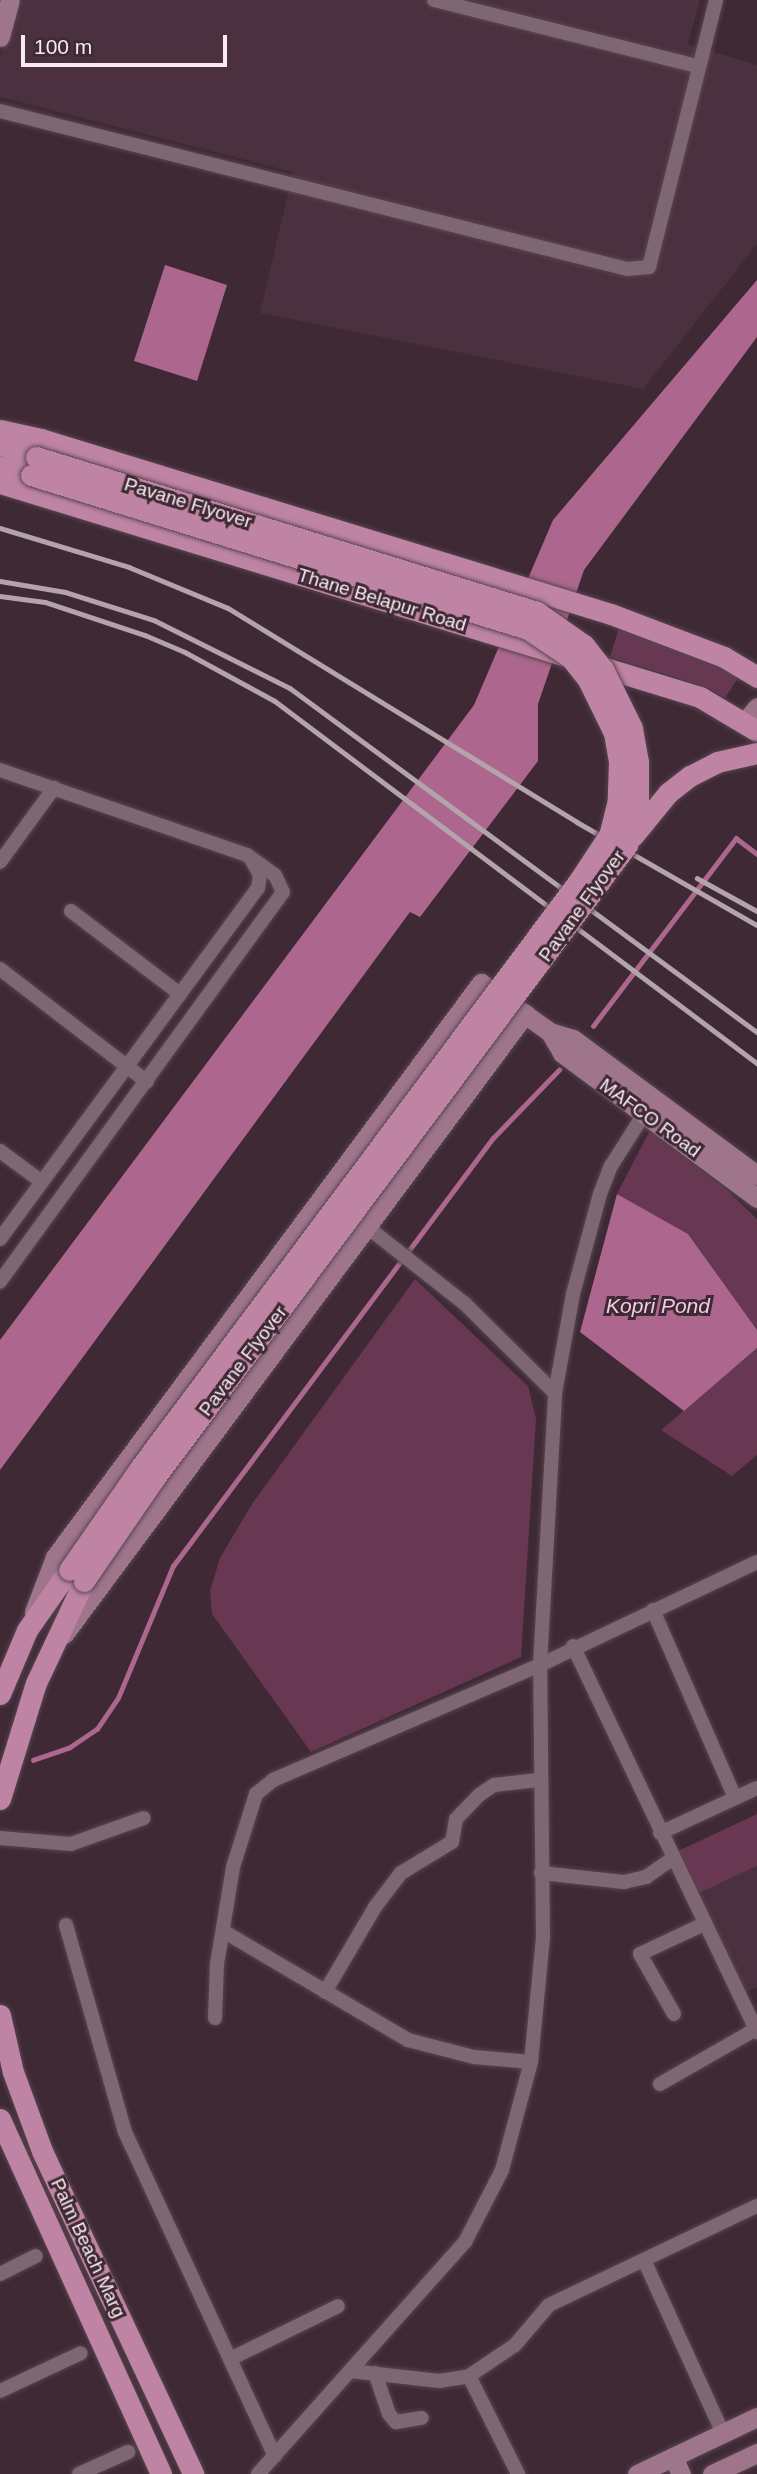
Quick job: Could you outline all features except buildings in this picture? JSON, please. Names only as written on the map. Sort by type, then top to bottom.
[{"type":"main road","points":[[0,37],[10,0]]},
{"type":"main road","points":[[0,430],[41,439],[659,630],[757,677]]},
{"type":"main road","name":"Pavane Flyover","points":[[0,445],[33,466],[528,629],[570,658],[588,680],[614,733],[619,762],[618,800],[610,835],[140,1468],[77,1576],[54,1647]]},
{"type":"main road","name":"Pavane Flyover","points":[[0,467],[33,466],[513,602],[564,628],[603,669],[632,728],[638,802],[627,845],[154,1479],[77,1576],[27,1630]]},
{"type":"main road","name":"Thane Belapur Road","points":[[0,483],[700,697],[753,720]]},
{"type":"main road","points":[[627,845],[668,793],[690,775],[717,762],[757,752]]},
{"type":"main road","name":"MAFCO Road","points":[[27,1630],[55,1557],[481,982],[550,1032],[573,1039],[757,1175]]},
{"type":"main road","points":[[0,1798],[4,1760],[54,1647],[525,1014]]},
{"type":"main road","name":"MAFCO Road","points":[[550,1032],[562,1053],[757,1198]]},
{"type":"main road","points":[[0,1694],[5,1669],[27,1630]]},
{"type":"main road","name":"Palm Beach Marg","points":[[0,2015],[13,2072],[42,2151],[193,2474]]},
{"type":"main road","name":"Palm Beach Marg","points":[[0,2119],[161,2474]]},
{"type":"main road","points":[[648,2472],[677,2465],[723,2433],[757,2417]]},
{"type":"main road","points":[[712,2474],[757,2452]]},
{"type":"street","points":[[434,0],[697,66]]},
{"type":"street","points":[[0,111],[627,269],[649,267],[697,66],[716,0]]},
{"type":"street","points":[[0,770],[247,855],[279,879],[281,898],[0,1282]]},
{"type":"street","points":[[0,862],[54,788]]},
{"type":"street","points":[[0,1239],[258,888],[260,875],[247,855]]},
{"type":"street","points":[[71,911],[180,994]]},
{"type":"street","points":[[0,969],[147,1082]]},
{"type":"street","points":[[257,2474],[465,2242],[502,2170],[531,2062],[543,1938],[538,1780],[540,1665],[555,1393],[573,1294],[600,1194],[611,1166],[644,1114]]},
{"type":"street","points":[[0,1151],[42,1182]]},
{"type":"street","points":[[367,1227],[419,1264],[555,1393]]},
{"type":"street","points":[[215,2018],[223,1931],[233,1867],[256,1794],[273,1780],[540,1665],[573,1646],[757,1562]]},
{"type":"street","points":[[653,1610],[735,1798]]},
{"type":"street","points":[[573,1646],[702,1925],[756,2031],[660,2084]]},
{"type":"street","points":[[325,1992],[375,1907],[401,1874],[452,1842],[456,1819],[472,1802],[494,1785],[538,1780]]},
{"type":"street","points":[[660,1833],[757,1788]]},
{"type":"street","points":[[0,1838],[71,1844],[144,1818]]},
{"type":"street","points":[[541,1873],[624,1882],[646,1877],[672,1859]]},
{"type":"street","points":[[66,1925],[125,2132],[275,2456]]},
{"type":"street","points":[[674,2014],[640,1954],[702,1925]]},
{"type":"street","points":[[223,1931],[408,2040],[474,2057],[531,2062]]},
{"type":"street","points":[[351,2371],[439,2381],[469,2376],[514,2345],[550,2305],[757,2206]]},
{"type":"street","points":[[0,2274],[36,2256]]},
{"type":"street","points":[[643,2260],[723,2433]]},
{"type":"street","points":[[230,2360],[338,2306]]},
{"type":"street","points":[[0,2391],[81,2353]]},
{"type":"street","points":[[375,2374],[388,2414],[396,2422],[422,2418]]},
{"type":"street","points":[[469,2376],[518,2474]]},
{"type":"street","points":[[79,2474],[128,2452]]},
{"type":"shaded area","points":[[17,0],[700,0],[688,44],[757,65],[757,244],[643,389],[260,313],[293,172],[0,97],[0,58]]},
{"type":"shaded area","points":[[619,628],[719,666],[738,678],[725,698],[706,687],[610,657]]},
{"type":"shaded area","points":[[650,1130],[725,1188],[757,1219],[757,1330],[688,1234],[617,1194]]},
{"type":"shaded area","points":[[415,1279],[528,1386],[536,1419],[521,1657],[311,1752],[212,1614],[210,1591],[220,1558],[252,1504]]},
{"type":"shaded area","points":[[757,1348],[757,1455],[732,1476],[661,1430]]},
{"type":"shaded area","points":[[757,1814],[757,1866],[697,1894],[676,1852]]},
{"type":"shaded area","points":[[757,1866],[757,1987],[746,1992],[697,1894]]},
{"type":"water","points":[[165,265],[227,285],[197,381],[134,361]]},
{"type":"water","points":[[757,280],[757,337],[584,570],[538,704],[538,761],[420,917],[410,912],[0,1470],[0,1340],[474,705],[553,520]]},
{"type":"water","name":"Kopri Pond","points":[[617,1194],[688,1234],[757,1330],[757,1348],[684,1411],[580,1332]]},
{"type":"waterway","points":[[593,1026],[736,838],[757,854]]},
{"type":"waterway","points":[[33,1760],[70,1747],[97,1729],[118,1698],[173,1566],[493,1138],[559,1070]]},
{"type":"railway","points":[[0,528],[129,567],[228,608],[577,822],[757,925]]},
{"type":"railway","points":[[0,581],[65,592],[154,620],[290,688],[757,1032]]},
{"type":"railway","points":[[0,596],[45,602],[145,635],[185,652],[275,701],[757,1063]]},
{"type":"railway","points":[[697,878],[757,911]]}]
